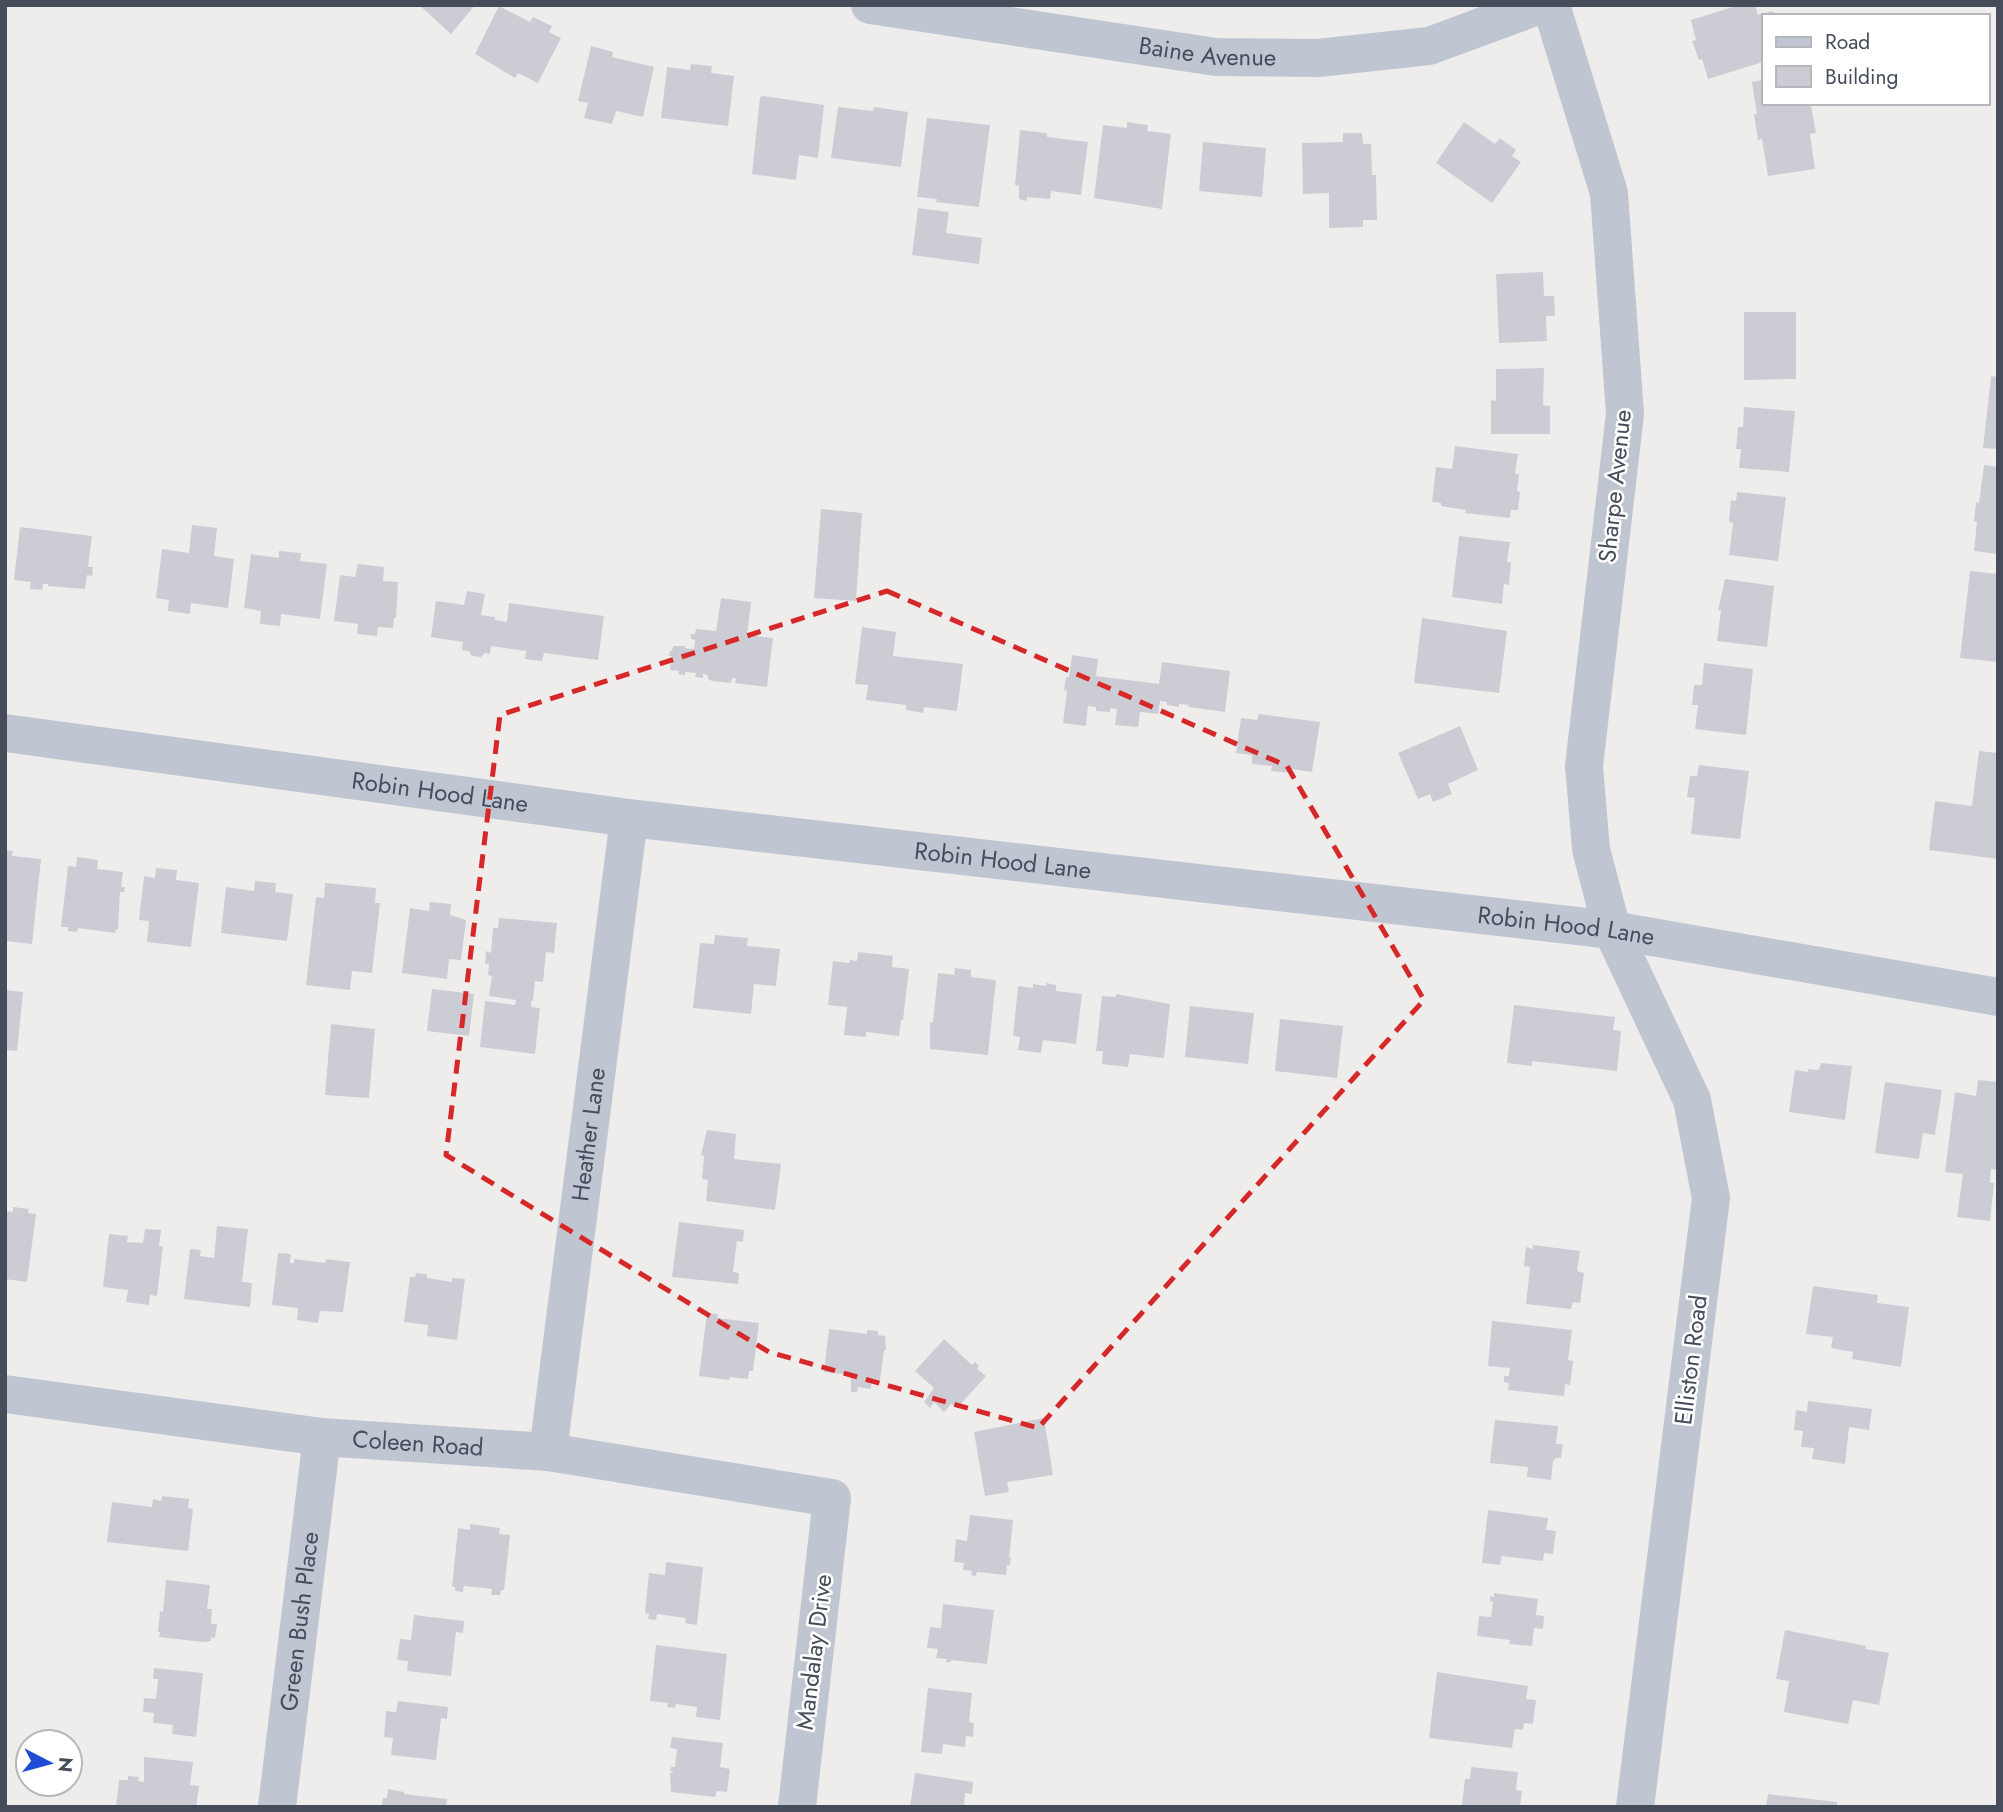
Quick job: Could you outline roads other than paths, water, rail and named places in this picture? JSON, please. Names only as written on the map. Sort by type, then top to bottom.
[{"type":"street","name":"Baine Avenue","points":[[870,5],[1216,57],[1318,58],[1429,46],[1540,5]]},
{"type":"street","name":"Sharpe Avenue","points":[[1551,5],[1609,193],[1624,400],[1584,766],[1591,849],[1612,930]]},
{"type":"street","name":"Robin Hood Lane","points":[[5,733],[629,818],[1612,930],[1998,998]]},
{"type":"street","name":"Heather Lane","points":[[548,1452],[629,818]]},
{"type":"street","name":"Elliston Road","points":[[1612,930],[1692,1100],[1711,1198],[1635,1807]]},
{"type":"street","name":"Coleen Road","points":[[5,1394],[322,1437],[548,1452],[832,1498]]},
{"type":"street","name":"Green Bush Place","points":[[277,1807],[322,1437]]},
{"type":"street","name":"Mandalay Drive","points":[[797,1807],[832,1498]]}]
